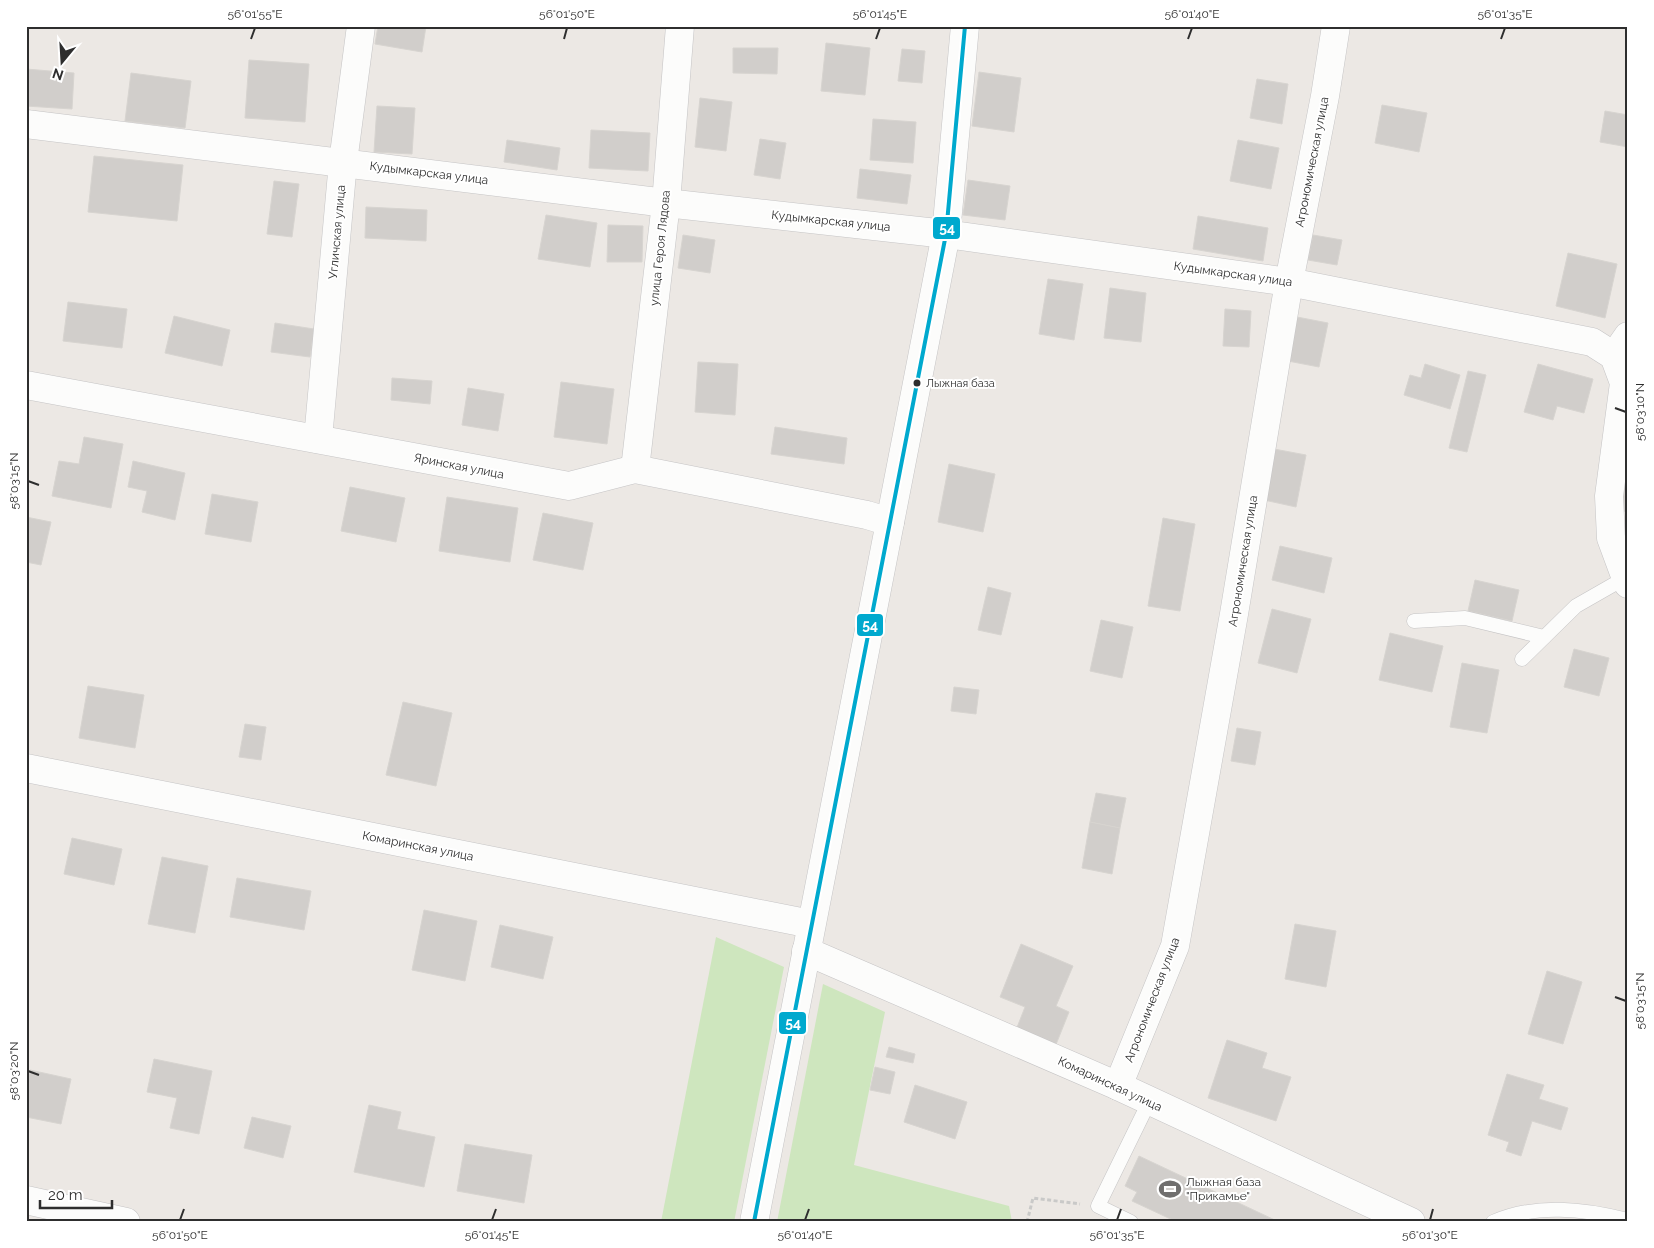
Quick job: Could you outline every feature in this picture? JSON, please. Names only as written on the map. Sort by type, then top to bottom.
[{"type":"street","name":"Угличская улица","points":[[318,439],[343,162],[361,26]]},
{"type":"street","name":"улица Героя Лядова","points":[[635,469],[666,203],[680,26]]},
{"type":"street","points":[[754,1222],[946,234],[965,26]]},
{"type":"street","name":"Агрономическая улица","points":[[1118,1086],[1175,946],[1234,614],[1289,282],[1325,96],[1336,26]]},
{"type":"street","name":"Кудымкарская улица","points":[[26,124],[666,203],[946,234],[1289,282],[1623,349]]},
{"type":"street","points":[[1623,349],[1624,383],[1609,496],[1611,538],[1626,581]]},
{"type":"street","name":"Яринская улица","points":[[26,384],[569,486],[635,469],[867,515],[890,522]]},
{"type":"street","name":"Комаринская улица","points":[[26,768],[811,924]]},
{"type":"street","name":"Комаринская улица","points":[[806,951],[1118,1086],[1148,1102],[1411,1222]]},
{"type":"street","points":[[26,1200],[126,1222]]},
{"type":"lane","points":[[1522,659],[1576,606],[1626,581]]},
{"type":"lane","points":[[1414,620],[1465,618],[1544,637]]},
{"type":"lane","points":[[1131,1222],[1098,1206],[1148,1102]]},
{"type":"lane","points":[[1493,1222],[1540,1209],[1598,1212],[1628,1220]]},
{"type":"path","points":[[1027,1222],[1033,1198],[1098,1206]]},
{"type":"green space","points":[[716,937],[784,967],[734,1222],[661,1222]]},
{"type":"green space","points":[[823,984],[885,1012],[854,1165],[1009,1206],[1012,1222],[777,1222]]},
{"type":"building","points":[[378,26],[426,26],[422,52],[375,44]]},
{"type":"building","points":[[826,43],[870,48],[865,95],[821,91]]},
{"type":"building","points":[[733,48],[778,48],[777,74],[733,73]]},
{"type":"building","points":[[902,49],[925,51],[922,83],[898,81]]},
{"type":"building","points":[[249,60],[309,64],[305,122],[245,118]]},
{"type":"building","points":[[26,69],[74,73],[72,109],[26,106]]},
{"type":"building","points":[[979,72],[1021,78],[1014,132],[972,126]]},
{"type":"building","points":[[131,73],[191,81],[185,128],[125,121]]},
{"type":"building","points":[[1257,79],[1288,84],[1282,124],[1250,118]]},
{"type":"building","points":[[700,98],[732,102],[726,151],[695,147]]},
{"type":"building","points":[[1382,105],[1427,113],[1419,152],[1375,143]]},
{"type":"building","points":[[377,106],[415,108],[412,154],[374,152]]},
{"type":"building","points":[[1605,111],[1628,115],[1628,147],[1600,142]]},
{"type":"building","points":[[873,119],[916,122],[913,163],[870,160]]},
{"type":"building","points":[[591,130],[650,133],[648,171],[589,168]]},
{"type":"building","points":[[760,139],[786,143],[780,179],[754,175]]},
{"type":"building","points":[[507,140],[560,148],[557,170],[504,162]]},
{"type":"building","points":[[1238,140],[1279,148],[1271,189],[1230,181]]},
{"type":"building","points":[[94,156],[183,165],[177,221],[88,212]]},
{"type":"building","points":[[860,169],[911,175],[907,204],[857,198]]},
{"type":"building","points":[[968,180],[1010,186],[1005,220],[963,215]]},
{"type":"building","points":[[274,181],[299,184],[292,237],[267,234]]},
{"type":"building","points":[[366,207],[427,210],[426,241],[365,238]]},
{"type":"building","points":[[546,215],[597,223],[590,267],[538,259]]},
{"type":"building","points":[[1198,216],[1268,228],[1263,261],[1193,249]]},
{"type":"building","points":[[608,225],[643,226],[642,262],[607,262]]},
{"type":"building","points":[[683,235],[715,240],[710,273],[678,268]]},
{"type":"building","points":[[1313,235],[1342,240],[1337,265],[1308,260]]},
{"type":"building","points":[[1568,253],[1617,264],[1605,318],[1556,306]]},
{"type":"building","points":[[1048,279],[1083,284],[1074,340],[1039,334]]},
{"type":"building","points":[[1110,288],[1146,293],[1141,342],[1104,338]]},
{"type":"building","points":[[68,302],[127,309],[122,348],[63,341]]},
{"type":"building","points":[[1225,309],[1251,311],[1249,347],[1223,346]]},
{"type":"building","points":[[174,316],[230,330],[222,366],[165,353]]},
{"type":"building","points":[[1297,317],[1328,323],[1319,367],[1288,361]]},
{"type":"building","points":[[275,323],[314,329],[310,357],[271,352]]},
{"type":"building","points":[[698,362],[738,364],[735,415],[695,412]]},
{"type":"building","points":[[1425,364],[1460,375],[1450,409],[1404,395],[1410,375],[1421,378]]},
{"type":"building","points":[[1538,364],[1593,379],[1584,413],[1557,406],[1553,420],[1524,412]]},
{"type":"building","points":[[1468,371],[1486,375],[1467,452],[1449,448]]},
{"type":"building","points":[[392,378],[432,381],[430,404],[391,400]]},
{"type":"building","points":[[561,382],[614,389],[607,444],[554,437]]},
{"type":"building","points":[[468,388],[504,394],[498,431],[462,425]]},
{"type":"building","points":[[775,427],[847,438],[844,464],[771,454]]},
{"type":"building","points":[[84,437],[123,444],[111,508],[52,496],[59,461],[79,464]]},
{"type":"building","points":[[1274,449],[1306,455],[1296,507],[1264,500]]},
{"type":"building","points":[[133,461],[185,473],[175,520],[142,512],[147,491],[128,487]]},
{"type":"building","points":[[949,464],[995,474],[983,532],[938,522]]},
{"type":"building","points":[[1625,479],[1628,480],[1628,512],[1621,511]]},
{"type":"building","points":[[350,487],[405,498],[396,542],[341,531]]},
{"type":"building","points":[[212,494],[258,502],[251,542],[205,534]]},
{"type":"building","points":[[447,497],[518,508],[510,562],[439,551]]},
{"type":"building","points":[[543,513],[593,523],[583,570],[533,560]]},
{"type":"building","points":[[26,517],[51,522],[41,565],[26,562]]},
{"type":"building","points":[[1163,518],[1195,524],[1180,611],[1148,606]]},
{"type":"building","points":[[1280,546],[1332,558],[1324,593],[1272,580]]},
{"type":"building","points":[[1475,580],[1519,590],[1512,621],[1468,611]]},
{"type":"building","points":[[988,587],[1011,593],[1001,635],[978,630]]},
{"type":"building","points":[[1272,609],[1311,619],[1297,673],[1258,663]]},
{"type":"building","points":[[1101,620],[1133,627],[1122,678],[1090,671]]},
{"type":"building","points":[[1390,633],[1443,646],[1432,692],[1379,680]]},
{"type":"building","points":[[1574,649],[1609,658],[1599,696],[1564,687]]},
{"type":"building","points":[[1462,663],[1499,670],[1487,733],[1450,727]]},
{"type":"building","points":[[88,686],[144,695],[135,748],[79,738]]},
{"type":"building","points":[[954,687],[979,690],[976,714],[951,711]]},
{"type":"building","points":[[403,702],[452,713],[436,786],[386,775]]},
{"type":"building","points":[[245,724],[266,727],[261,760],[239,757]]},
{"type":"building","points":[[1237,728],[1261,732],[1255,765],[1231,761]]},
{"type":"building","points":[[1096,793],[1126,798],[1120,828],[1090,822]]},
{"type":"building","points":[[1090,822],[1120,828],[1112,874],[1082,868]]},
{"type":"building","points":[[72,838],[122,849],[114,885],[64,874]]},
{"type":"building","points":[[162,857],[208,866],[195,933],[148,924]]},
{"type":"building","points":[[237,878],[311,891],[304,930],[230,917]]},
{"type":"building","points":[[424,910],[477,921],[465,981],[412,970]]},
{"type":"building","points":[[1295,924],[1336,931],[1326,987],[1285,979]]},
{"type":"building","points":[[500,925],[553,937],[543,979],[491,967]]},
{"type":"building","points":[[1021,944],[1073,966],[1056,1006],[1069,1012],[1055,1047],[1016,1030],[1025,1007],[1000,997]]},
{"type":"building","points":[[1547,971],[1582,982],[1563,1044],[1528,1034]]},
{"type":"building","points":[[1227,1040],[1267,1053],[1262,1068],[1291,1077],[1276,1121],[1208,1098]]},
{"type":"building","points":[[889,1047],[915,1054],[913,1063],[886,1057]]},
{"type":"building","points":[[154,1059],[212,1071],[199,1134],[170,1128],[177,1098],[147,1092]]},
{"type":"building","points":[[875,1067],[895,1072],[890,1094],[870,1090]]},
{"type":"building","points":[[30,1070],[71,1079],[61,1124],[26,1117],[26,1086]]},
{"type":"building","points":[[1507,1074],[1544,1085],[1539,1099],[1568,1108],[1561,1130],[1532,1121],[1521,1156],[1506,1151],[1509,1142],[1488,1135]]},
{"type":"building","points":[[915,1085],[967,1102],[955,1139],[904,1122]]},
{"type":"building","points":[[369,1105],[401,1112],[397,1129],[435,1137],[424,1187],[354,1172]]},
{"type":"building","points":[[252,1117],[291,1126],[283,1158],[244,1148]]},
{"type":"building","points":[[465,1144],[532,1155],[524,1203],[457,1191]]},
{"type":"building","name":"Лыжная база \"Прикамье\"","points":[[1139,1156],[1279,1222],[1177,1222],[1132,1201],[1137,1192],[1125,1186]]},
{"type":"transit line","name":"54","points":[[754,1222],[946,234],[965,26]]},
{"type":"place","name":"Лыжная база","points":[[917,383]]},
{"type":"place","name":"Лыжная база \"Прикамье\"","points":[[1170,1189]]}]
